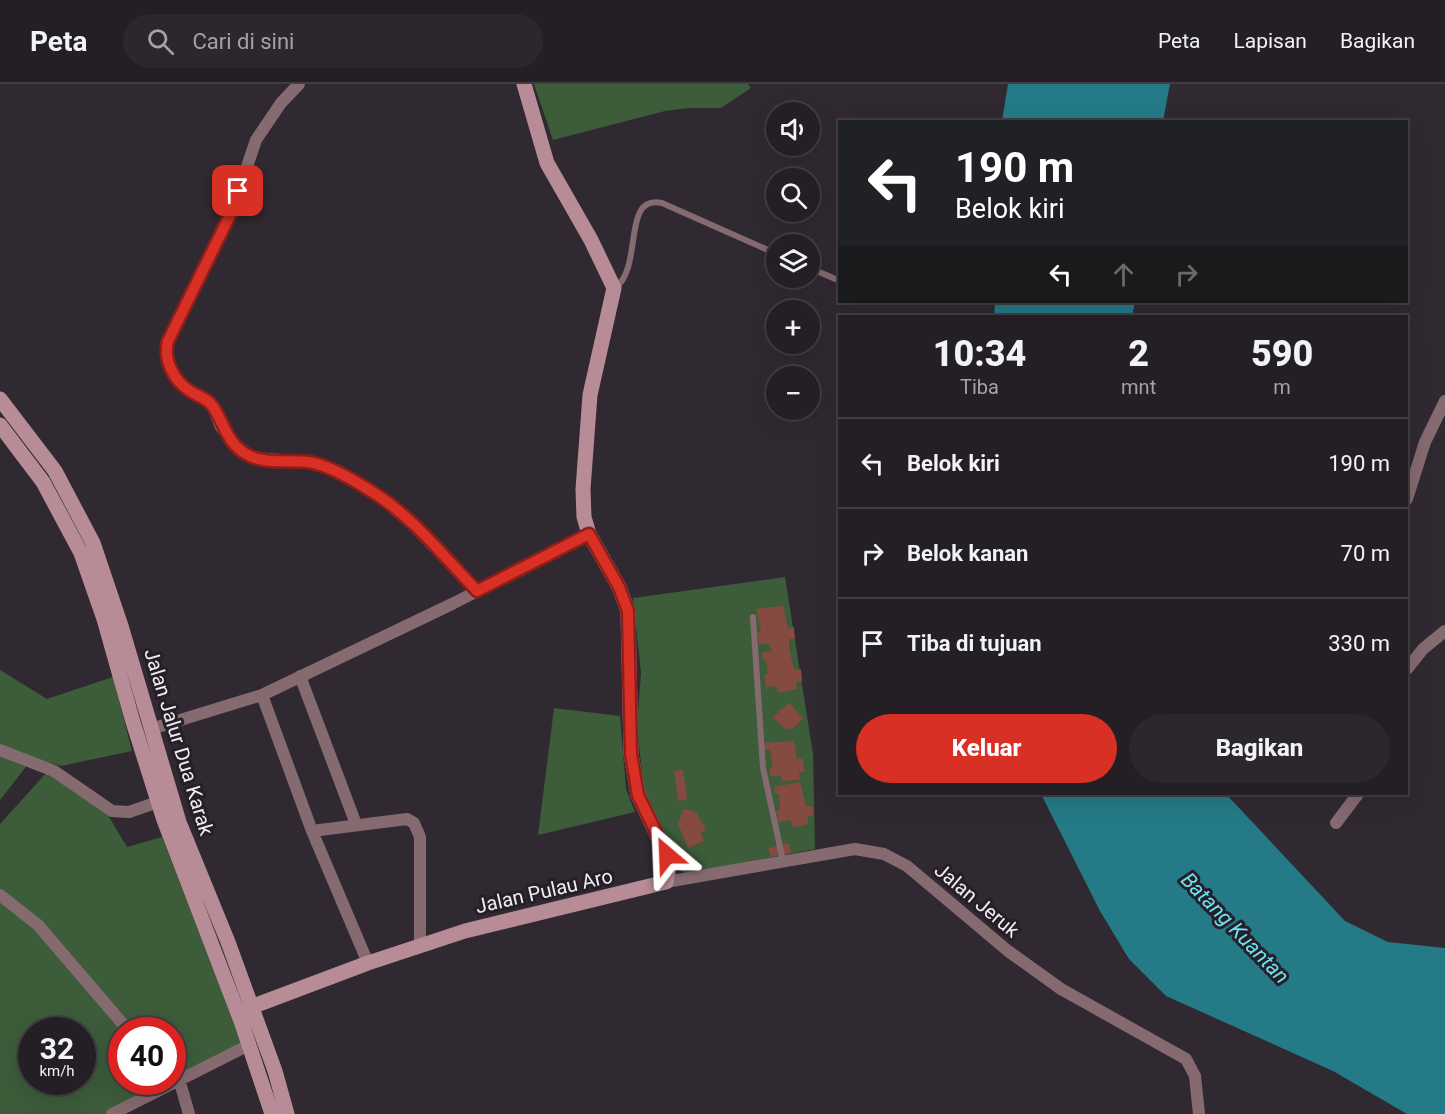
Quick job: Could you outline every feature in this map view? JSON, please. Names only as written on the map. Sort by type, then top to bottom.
[{"type":"main road","points":[[524,84],[547,163],[591,240],[614,288],[590,395],[583,489],[585,517],[589,534],[619,587],[628,611],[631,754],[638,795],[670,862],[670,872],[666,882]]},
{"type":"main road","name":"Jalan Jalur Dua Karak","points":[[0,399],[55,471],[93,543],[121,626],[179,822],[228,942],[287,1114]]},
{"type":"main road","name":"Jalan Jalur Dua Karak","points":[[0,426],[43,482],[81,553],[104,619],[158,802],[249,1045],[272,1114]]},
{"type":"main road","name":"Jalan Pulau Aro","points":[[251,1007],[368,963],[465,931],[666,882]]},
{"type":"street","points":[[299,84],[281,103],[256,140],[231,213],[168,341],[168,362],[176,379],[189,391],[212,404],[221,427],[241,451],[253,458],[311,462],[334,471],[376,494],[410,522],[477,591]]},
{"type":"street","points":[[1408,496],[1425,442],[1445,401]]},
{"type":"street","points":[[151,729],[262,694],[477,591],[589,534]]},
{"type":"street","points":[[1408,668],[1423,649],[1445,631]]},
{"type":"street","points":[[300,676],[356,824]]},
{"type":"street","points":[[262,694],[312,831],[368,963]]},
{"type":"street","points":[[0,750],[62,775],[112,811],[129,812],[158,802]]},
{"type":"street","points":[[1336,824],[1357,795]]},
{"type":"street","points":[[312,831],[407,819],[418,829],[420,946]]},
{"type":"street","name":"Jalan Jeruk","points":[[666,882],[855,849],[884,854],[907,866],[1008,951],[1061,989],[1186,1059],[1195,1076],[1199,1114]]},
{"type":"street","points":[[0,895],[38,925],[117,1017]]},
{"type":"street","points":[[186,1075],[249,1045]]},
{"type":"street","points":[[112,1114],[147,1095]]},
{"type":"street","points":[[180,1095],[189,1114]]},
{"type":"lane","points":[[614,288],[623,282],[629,267],[638,212],[644,204],[651,201],[766,249]]},
{"type":"lane","points":[[820,272],[838,280]]},
{"type":"lane","points":[[753,617],[763,768],[783,861]]},
{"type":"green space","points":[[534,84],[748,84],[751,88],[721,108],[665,111],[553,140]]},
{"type":"green space","points":[[785,577],[813,754],[815,849],[685,874],[675,864],[644,793],[637,725],[641,673],[633,598]]},
{"type":"green space","points":[[0,670],[47,699],[113,677],[132,751],[61,766],[33,758],[0,800]]},
{"type":"green space","points":[[554,708],[620,716],[626,789],[635,812],[538,835]]},
{"type":"green space","points":[[48,771],[106,812],[127,847],[162,837],[245,1051],[186,1082],[186,1017],[108,1017],[108,1095],[160,1095],[124,1114],[0,1114],[0,824]]},
{"type":"water","points":[[1008,84],[1170,84],[1163,120],[1002,120]]},
{"type":"water","points":[[995,303],[1135,303],[1132,315],[994,315]]},
{"type":"water","name":"Batang Kuantan","points":[[1042,795],[1227,795],[1345,921],[1388,942],[1445,948],[1445,1114],[1407,1114],[1333,1071],[1166,996],[1129,959],[1100,911]]},
{"type":"building","points":[[783,606],[788,628],[794,627],[795,639],[789,639],[789,647],[794,670],[801,669],[802,681],[796,682],[797,689],[778,693],[776,686],[766,687],[764,675],[768,674],[766,660],[763,661],[762,653],[772,651],[769,644],[759,644],[757,633],[761,632],[756,609]]},
{"type":"building","points":[[789,703],[803,718],[792,730],[789,727],[786,730],[773,717]]},
{"type":"building","points":[[794,741],[797,759],[803,759],[805,772],[799,772],[800,780],[782,781],[781,776],[770,776],[770,767],[773,767],[770,750],[765,750],[764,743]]},
{"type":"building","points":[[683,770],[687,799],[678,801],[674,771]]},
{"type":"building","points":[[800,782],[806,806],[813,807],[813,815],[808,816],[808,824],[793,827],[790,820],[778,822],[776,811],[780,810],[779,794],[775,794],[774,787]]},
{"type":"building","points":[[684,809],[696,812],[706,830],[701,833],[704,841],[688,848],[678,824]]},
{"type":"building","points":[[789,843],[791,853],[771,857],[768,848]]},
{"type":"route","points":[[238,191],[231,213],[168,341],[166,349],[168,362],[176,379],[189,391],[212,404],[221,427],[241,451],[253,458],[311,462],[334,471],[376,494],[410,522],[477,591],[589,534],[619,587],[628,611],[631,754],[638,795],[667,855]]}]
